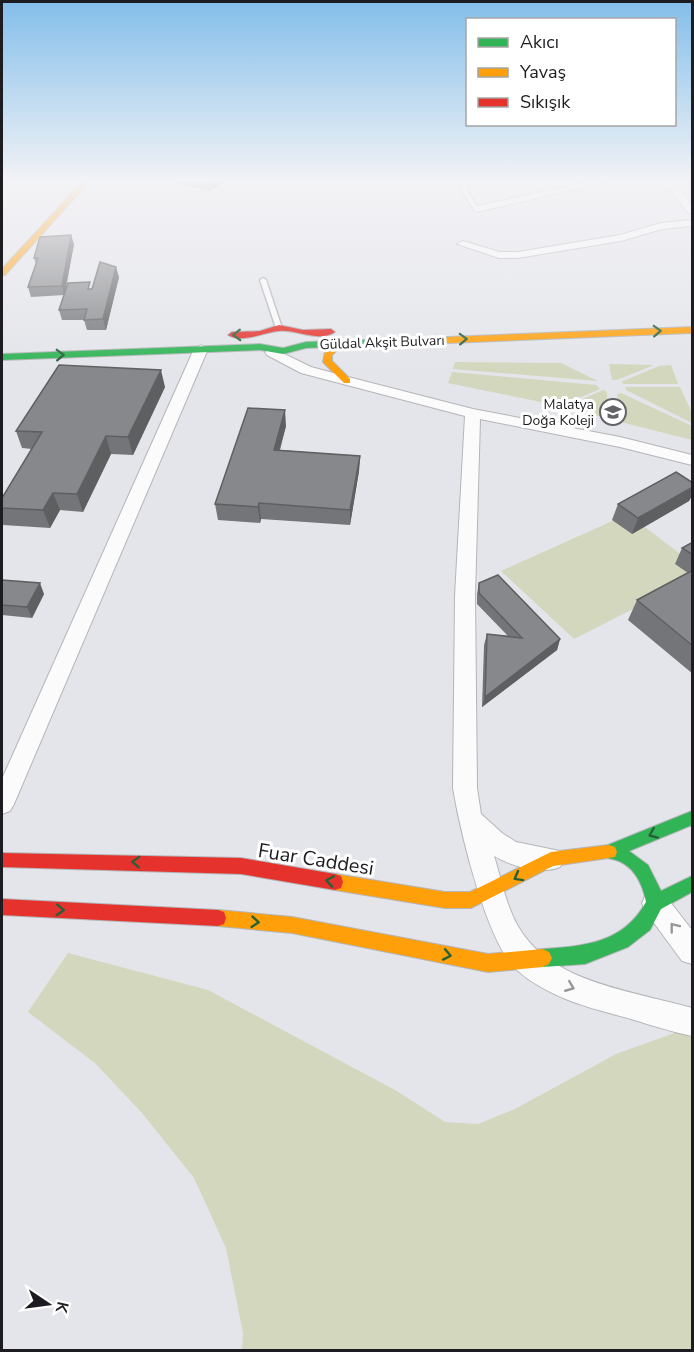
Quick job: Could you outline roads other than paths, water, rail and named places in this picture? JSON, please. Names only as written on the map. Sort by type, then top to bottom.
[{"type":"main road","points":[[2,273],[29,244]]},
{"type":"main road","name":"Güldal Akşit Bulvarı","points":[[2,357],[201,349],[693,319]]},
{"type":"main road","name":"Güldal Akşit Bulvarı","points":[[13,342],[264,344],[279,328],[292,329],[302,342]]},
{"type":"main road","name":"Güldal Akşit Bulvarı","points":[[302,342],[341,343],[693,330]]},
{"type":"main road","points":[[341,343],[328,354],[327,362],[347,381]]},
{"type":"main road","name":"Fuar Caddesi","points":[[2,860],[241,866],[445,900],[471,900],[551,859],[613,851],[693,818]]},
{"type":"main road","points":[[2,907],[201,917],[292,925],[488,963],[585,956],[622,940],[644,924],[655,903],[653,884],[645,871],[632,860],[613,851]]},
{"type":"main road","points":[[655,903],[693,884]]},
{"type":"street","points":[[463,244],[499,255],[518,255],[584,244]]},
{"type":"street","points":[[302,342],[311,364],[327,376]]},
{"type":"street","points":[[264,344],[306,370],[327,376],[473,413],[620,442],[693,460]]},
{"type":"street","points":[[2,804],[201,349]]},
{"type":"street","points":[[473,413],[465,596],[465,788],[470,818],[491,891],[512,942],[527,961],[567,987],[693,1022]]},
{"type":"street","points":[[470,818],[495,845],[517,854],[551,859]]},
{"type":"street","points":[[655,903],[693,951]]},
{"type":"lane","points":[[263,280],[279,328]]},
{"type":"place","name":"Malatya Doğa Koleji","points":[[613,412]]}]
